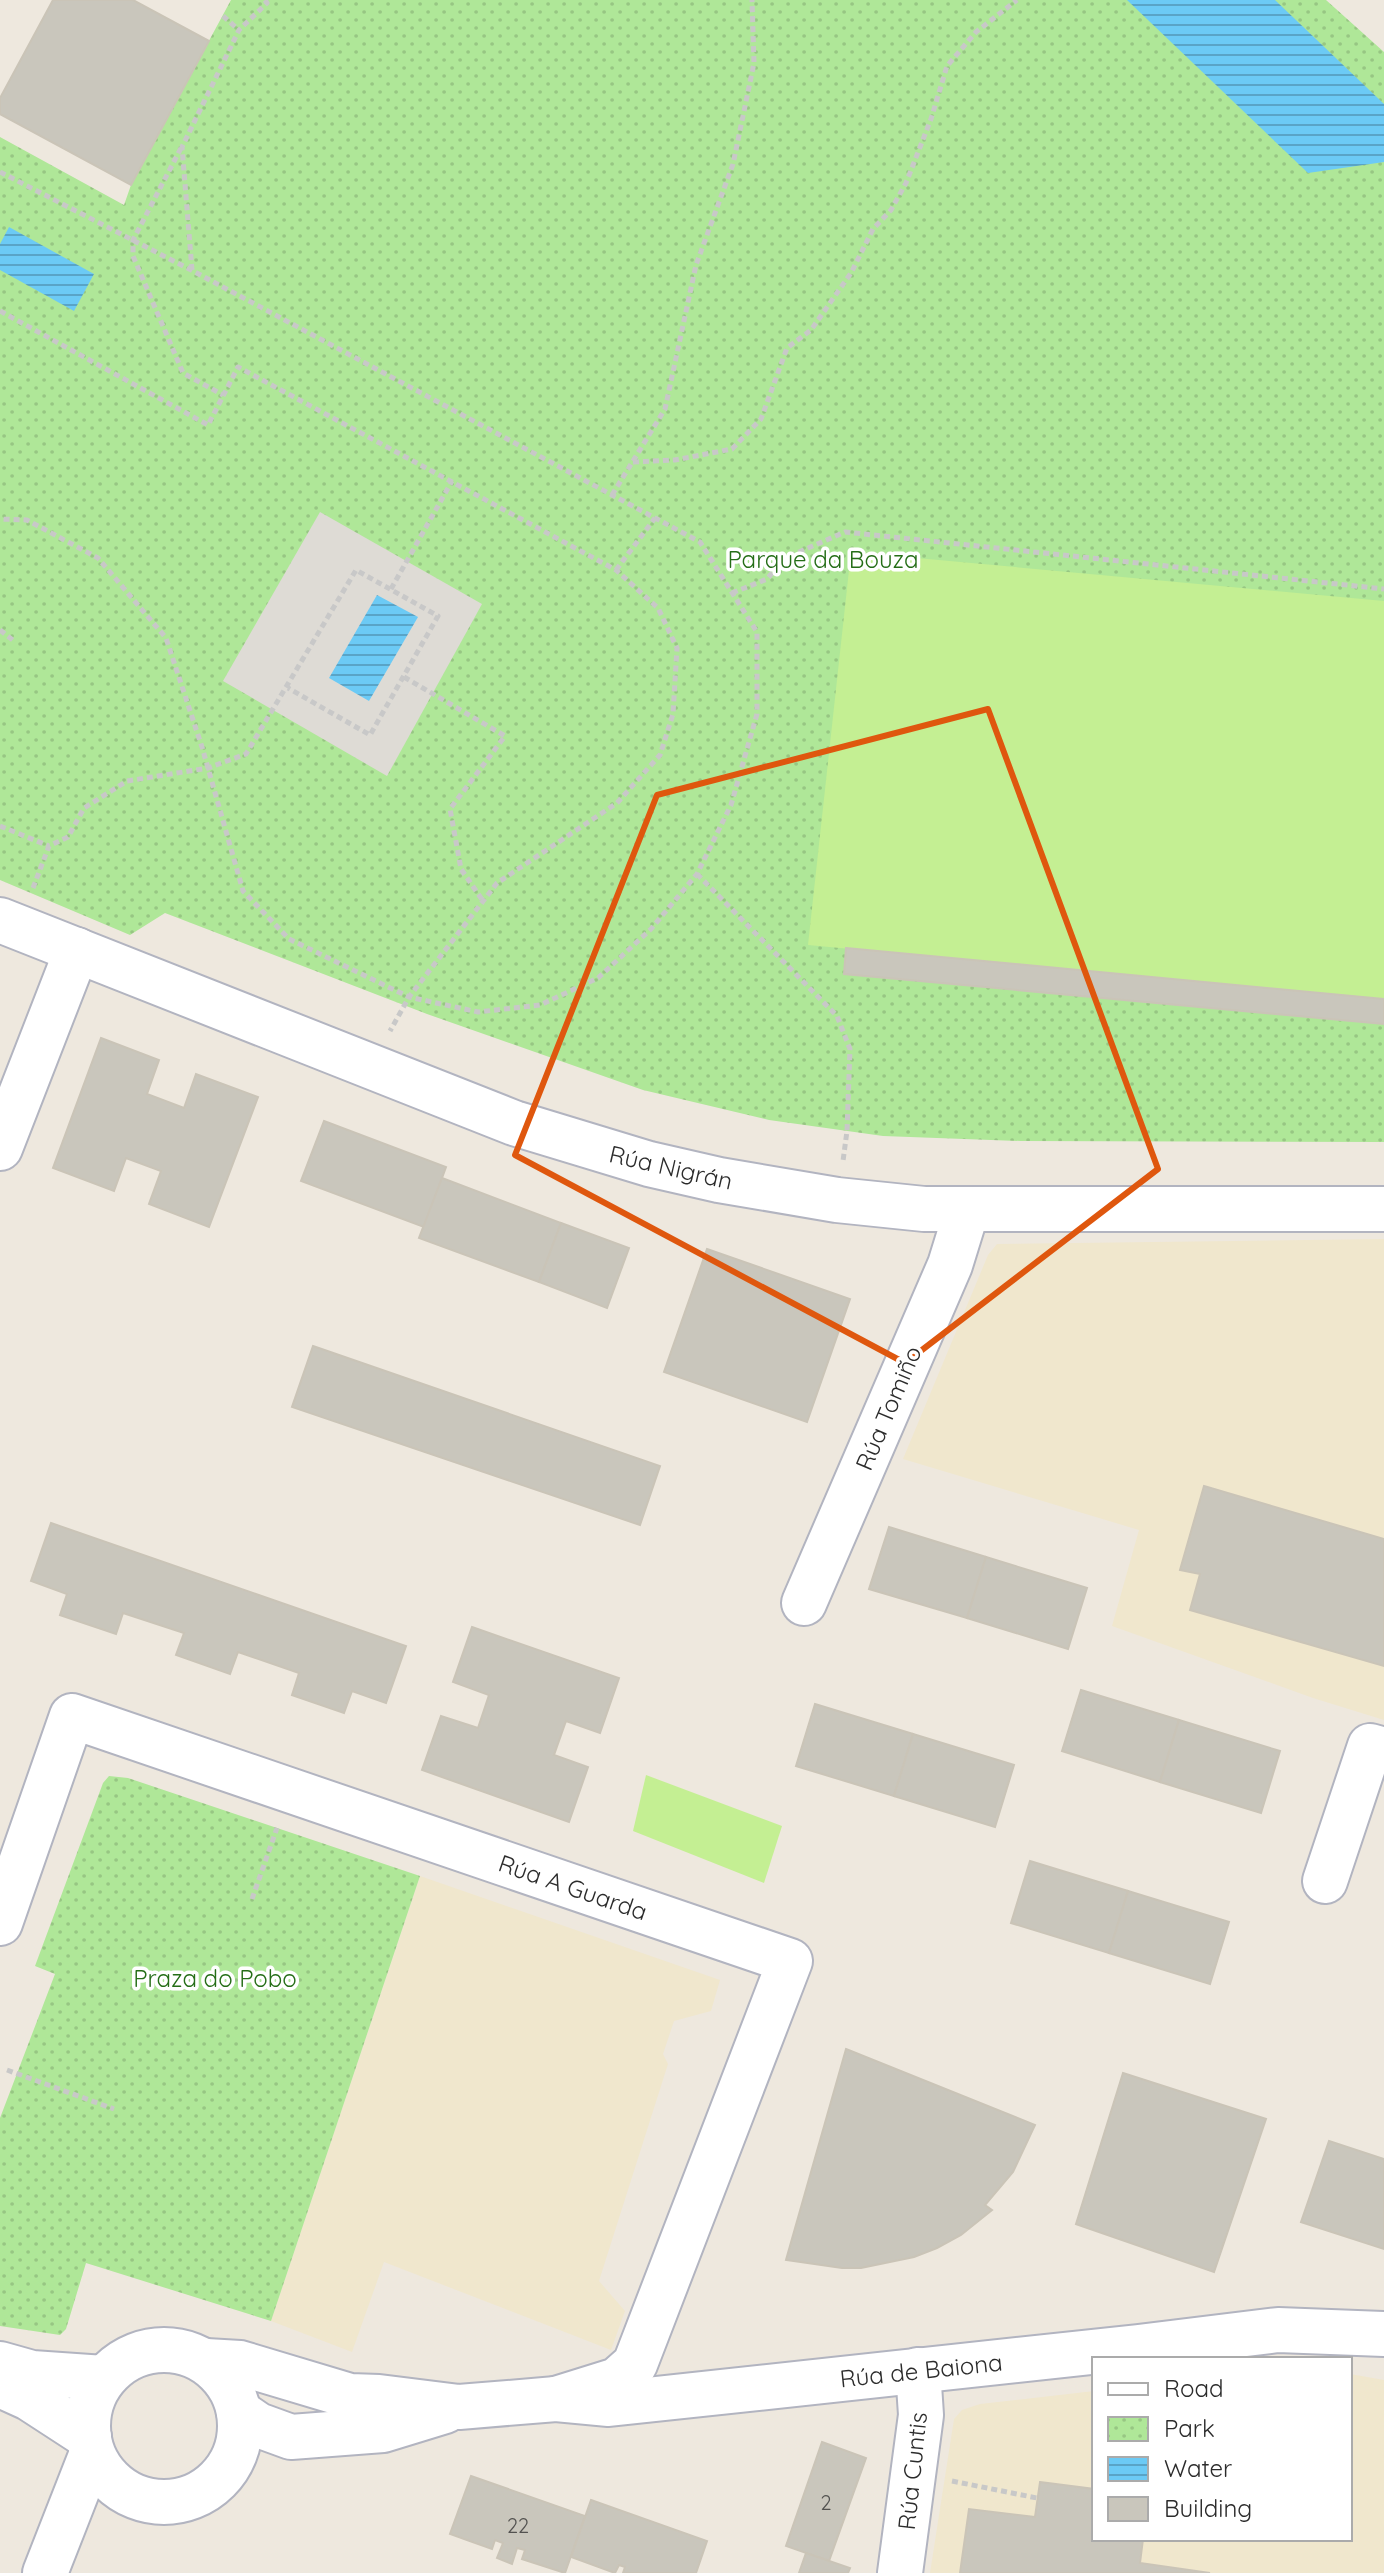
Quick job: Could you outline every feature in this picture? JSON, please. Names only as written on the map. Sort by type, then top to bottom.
[{"type":"street","name":"Rúa Nigrán","points":[[0,920],[514,1123],[649,1164],[719,1180],[837,1200],[967,1210],[1384,1209]]},
{"type":"street","points":[[0,1148],[77,950]]},
{"type":"street","name":"Rúa Tomiño","points":[[804,1603],[950,1265],[967,1210]]},
{"type":"street","name":"Rúa A Guarda","points":[[0,1923],[72,1716],[790,1961],[635,2364],[617,2380],[556,2399]]},
{"type":"street","points":[[1325,1881],[1370,1746],[1384,1750]]},
{"type":"street","name":"Rúa de Baiona","points":[[104,2378],[116,2366],[137,2354],[160,2349],[184,2352],[206,2361],[240,2363],[350,2396],[459,2407],[556,2399],[609,2404],[1278,2330],[1384,2334]]},
{"type":"street","points":[[0,2385],[29,2398],[91,2445],[105,2475],[124,2491],[148,2500],[190,2499],[215,2483],[229,2467],[237,2448],[239,2412],[225,2379],[206,2361]]},
{"type":"street","points":[[0,2364],[32,2373],[104,2378],[90,2405],[91,2445],[45,2573]]},
{"type":"street","name":"Rúa Cuntis","points":[[900,2573],[921,2415],[918,2370]]},
{"type":"street","name":"Rúa de Baiona","points":[[239,2412],[258,2425],[291,2437],[383,2430],[459,2407]]},
{"type":"path","points":[[223,395],[183,373],[133,256],[133,240],[239,30],[267,3],[265,0]]},
{"type":"path","points":[[612,495],[665,409],[696,265],[733,164],[754,63],[752,0]]},
{"type":"path","points":[[633,462],[675,460],[732,449],[761,419],[787,348],[811,330],[851,273],[873,229],[891,210],[906,183],[931,119],[947,66],[976,32],[1017,0]]},
{"type":"path","points":[[223,16],[239,30]]},
{"type":"path","points":[[182,147],[193,271]]},
{"type":"path","points":[[0,172],[193,271],[700,542],[757,632],[757,714],[731,805],[697,874],[651,929],[598,978],[540,1005],[478,1012],[409,997],[289,939],[243,891],[166,638],[98,558],[27,520],[0,519]]},
{"type":"path","points":[[0,311],[208,425],[238,367],[616,570],[658,608],[677,648],[673,714],[660,755],[617,803],[497,883],[409,997],[373,1068]]},
{"type":"path","points":[[391,589],[452,481]]},
{"type":"path","points":[[616,570],[655,518]]},
{"type":"path","points":[[732,593],[767,579],[785,558],[845,532],[1384,589]]},
{"type":"path","points":[[32,889],[49,846],[68,837],[84,808],[127,781],[208,768],[246,754],[356,570],[438,616],[370,735],[288,688]]},
{"type":"path","points":[[0,630],[14,641]]},
{"type":"path","points":[[404,677],[505,736],[450,809],[461,869],[483,901]]},
{"type":"path","points":[[0,826],[49,846]]},
{"type":"path","points":[[697,874],[837,1016],[850,1049],[847,1131],[842,1164]]},
{"type":"path","points":[[252,1899],[282,1814]]},
{"type":"path","points":[[7,2070],[114,2109]]},
{"type":"path","points":[[944,2480],[1037,2498]]},
{"type":"highlighted area","points":[[988,709],[1158,1169],[905,1363],[515,1155],[657,795]]},
{"type":"shaded area","points":[[320,512],[482,604],[387,776],[223,681]]},
{"type":"shaded area","points":[[1384,1239],[1384,1720],[1112,1626],[1139,1530],[903,1459],[988,1255],[997,1244]]},
{"type":"shaded area","points":[[420,1876],[720,1980],[711,2011],[674,2021],[663,2054],[668,2064],[599,2281],[625,2311],[611,2350],[384,2262],[352,2352],[271,2321]]},
{"type":"shaded area","points":[[1352,2374],[1384,2380],[1384,2573],[930,2573],[954,2419],[962,2410],[980,2404],[1092,2391],[1092,2541],[1352,2541]]},
{"type":"green space","name":"Parque da Bouza","points":[[231,0],[1326,0],[1384,52],[1384,1142],[1021,1141],[883,1136],[769,1120],[643,1090],[427,1014],[165,913],[130,935],[0,880],[0,137],[124,205],[131,185]]},
{"type":"green space","points":[[851,552],[1384,601],[1384,999],[808,945]]},
{"type":"green space","points":[[646,1775],[782,1826],[764,1883],[633,1831]]},
{"type":"green space","name":"Praza do Pobo","points":[[109,1776],[128,1778],[420,1876],[271,2321],[86,2263],[66,2329],[60,2335],[0,2326],[0,2118],[55,1974],[35,1966],[103,1783]]},
{"type":"water","points":[[1127,0],[1275,0],[1384,104],[1384,162],[1308,173]]},
{"type":"water","points":[[9,227],[94,274],[74,311],[0,270],[0,244]]},
{"type":"water","points":[[377,595],[418,617],[369,701],[329,678]]},
{"type":"building","points":[[53,0],[133,0],[209,41],[131,185],[0,114],[0,98]]},
{"type":"building","points":[[846,948],[1384,999],[1384,1024],[844,974]]},
{"type":"building","points":[[101,1038],[159,1060],[147,1094],[184,1108],[196,1074],[258,1097],[209,1227],[149,1204],[161,1171],[126,1158],[114,1191],[53,1168]]},
{"type":"building","points":[[324,1121],[446,1167],[424,1227],[301,1181]]},
{"type":"building","points":[[442,1178],[561,1223],[539,1282],[419,1238]]},
{"type":"building","points":[[561,1223],[629,1248],[607,1308],[539,1282]]},
{"type":"building","points":[[707,1249],[850,1299],[807,1422],[664,1372]]},
{"type":"building","points":[[313,1346],[660,1466],[640,1525],[292,1407]]},
{"type":"building","points":[[1204,1486],[1384,1539],[1384,1666],[1190,1610],[1200,1574],[1180,1570]]},
{"type":"building","points":[[51,1523],[406,1646],[386,1703],[352,1691],[344,1713],[292,1695],[299,1673],[238,1652],[230,1674],[176,1655],[184,1633],[123,1613],[116,1634],[60,1615],[67,1594],[31,1581]]},
{"type":"building","points":[[889,1527],[986,1557],[967,1618],[869,1589]]},
{"type":"building","points":[[986,1557],[1087,1588],[1068,1649],[967,1618]]},
{"type":"building","points":[[472,1627],[619,1678],[600,1733],[566,1721],[554,1755],[588,1767],[569,1822],[422,1770],[441,1716],[478,1728],[489,1695],[453,1682]]},
{"type":"building","points":[[1081,1690],[1179,1720],[1160,1782],[1062,1751]]},
{"type":"building","points":[[815,1704],[913,1734],[894,1796],[796,1766]]},
{"type":"building","points":[[1179,1720],[1280,1751],[1261,1813],[1160,1782]]},
{"type":"building","points":[[913,1734],[1014,1765],[995,1827],[894,1796]]},
{"type":"building","points":[[1030,1861],[1128,1891],[1109,1953],[1011,1923]]},
{"type":"building","points":[[1128,1891],[1229,1922],[1210,1984],[1109,1953]]},
{"type":"building","points":[[846,2049],[1035,2125],[1013,2172],[985,2205],[992,2210],[961,2235],[937,2248],[914,2257],[861,2268],[786,2260]]},
{"type":"building","points":[[1123,2073],[1266,2119],[1214,2272],[1076,2224]]},
{"type":"building","points":[[1329,2141],[1384,2159],[1384,2249],[1301,2222]]},
{"type":"building","points":[[822,2442],[866,2458],[829,2561],[786,2546]]},
{"type":"building","points":[[471,2476],[585,2516],[565,2573],[522,2559],[525,2550],[517,2548],[512,2564],[497,2558],[503,2543],[495,2540],[492,2549],[450,2534]]},
{"type":"building","points":[[1040,2482],[1092,2489],[1092,2541],[1143,2541],[1140,2563],[1210,2573],[960,2573],[969,2509],[1035,2517]]},
{"type":"building","points":[[591,2500],[707,2541],[696,2573],[623,2573],[625,2567],[619,2565],[615,2573],[571,2557]]},
{"type":"building","points":[[806,2553],[850,2568],[848,2573],[799,2573]]}]
